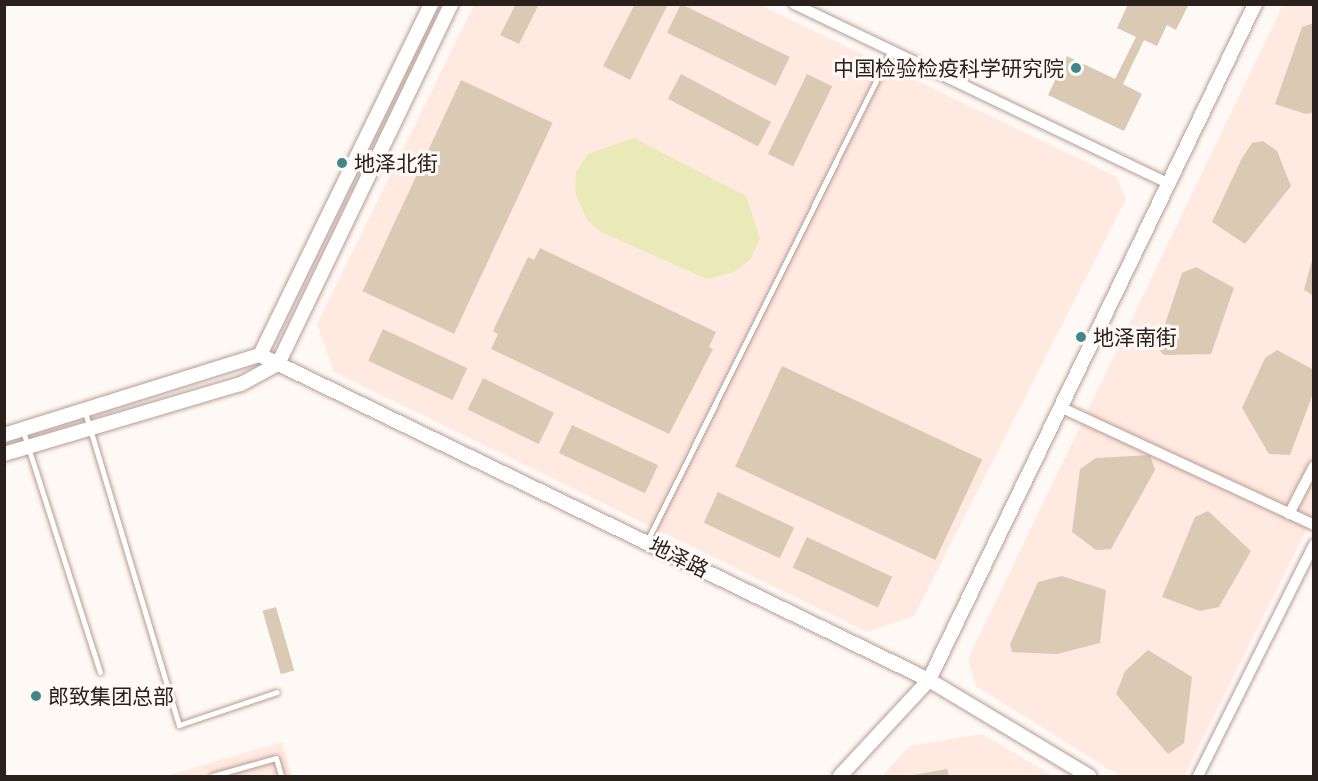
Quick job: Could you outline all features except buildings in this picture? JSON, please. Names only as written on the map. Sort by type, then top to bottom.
[{"type":"street","points":[[4,435],[85,412],[260,355],[431,4]]},
{"type":"street","points":[[4,454],[241,384],[279,364],[451,4]]},
{"type":"street","points":[[794,4],[1166,182]]},
{"type":"street","points":[[840,777],[929,681],[1166,182],[1255,4]]},
{"type":"street","name":"地泽路","points":[[260,355],[929,681],[1089,777]]},
{"type":"street","points":[[1060,407],[1314,525]]},
{"type":"street","points":[[1289,514],[1314,466]]},
{"type":"street","points":[[1198,777],[1314,544]]},
{"type":"lane","points":[[647,542],[891,51]]},
{"type":"lane","points":[[85,412],[179,725],[276,692]]},
{"type":"lane","points":[[23,430],[100,672]]},
{"type":"lane","points":[[212,777],[276,758],[281,777]]},
{"type":"shaded area","points":[[474,5],[760,5],[1117,177],[1126,199],[914,616],[867,632],[334,372],[317,324]]},
{"type":"shaded area","points":[[1283,5],[1313,5],[1313,517],[1184,776],[1120,776],[976,686],[968,659]]},
{"type":"shaded area","points":[[982,734],[1054,776],[882,776],[910,746]]},
{"type":"shaded area","points":[[282,742],[292,776],[166,776]]},
{"type":"green space","points":[[634,138],[746,196],[760,239],[750,260],[734,272],[707,279],[601,232],[587,220],[575,192],[576,172],[588,154]]},
{"type":"place","name":"中国检验检疫科学研究院","points":[[1076,68]]},
{"type":"place","name":"地泽北街","points":[[342,163]]},
{"type":"place","name":"地泽南街","points":[[1081,337]]},
{"type":"place","name":"郎致集团总部","points":[[36,696]]}]
